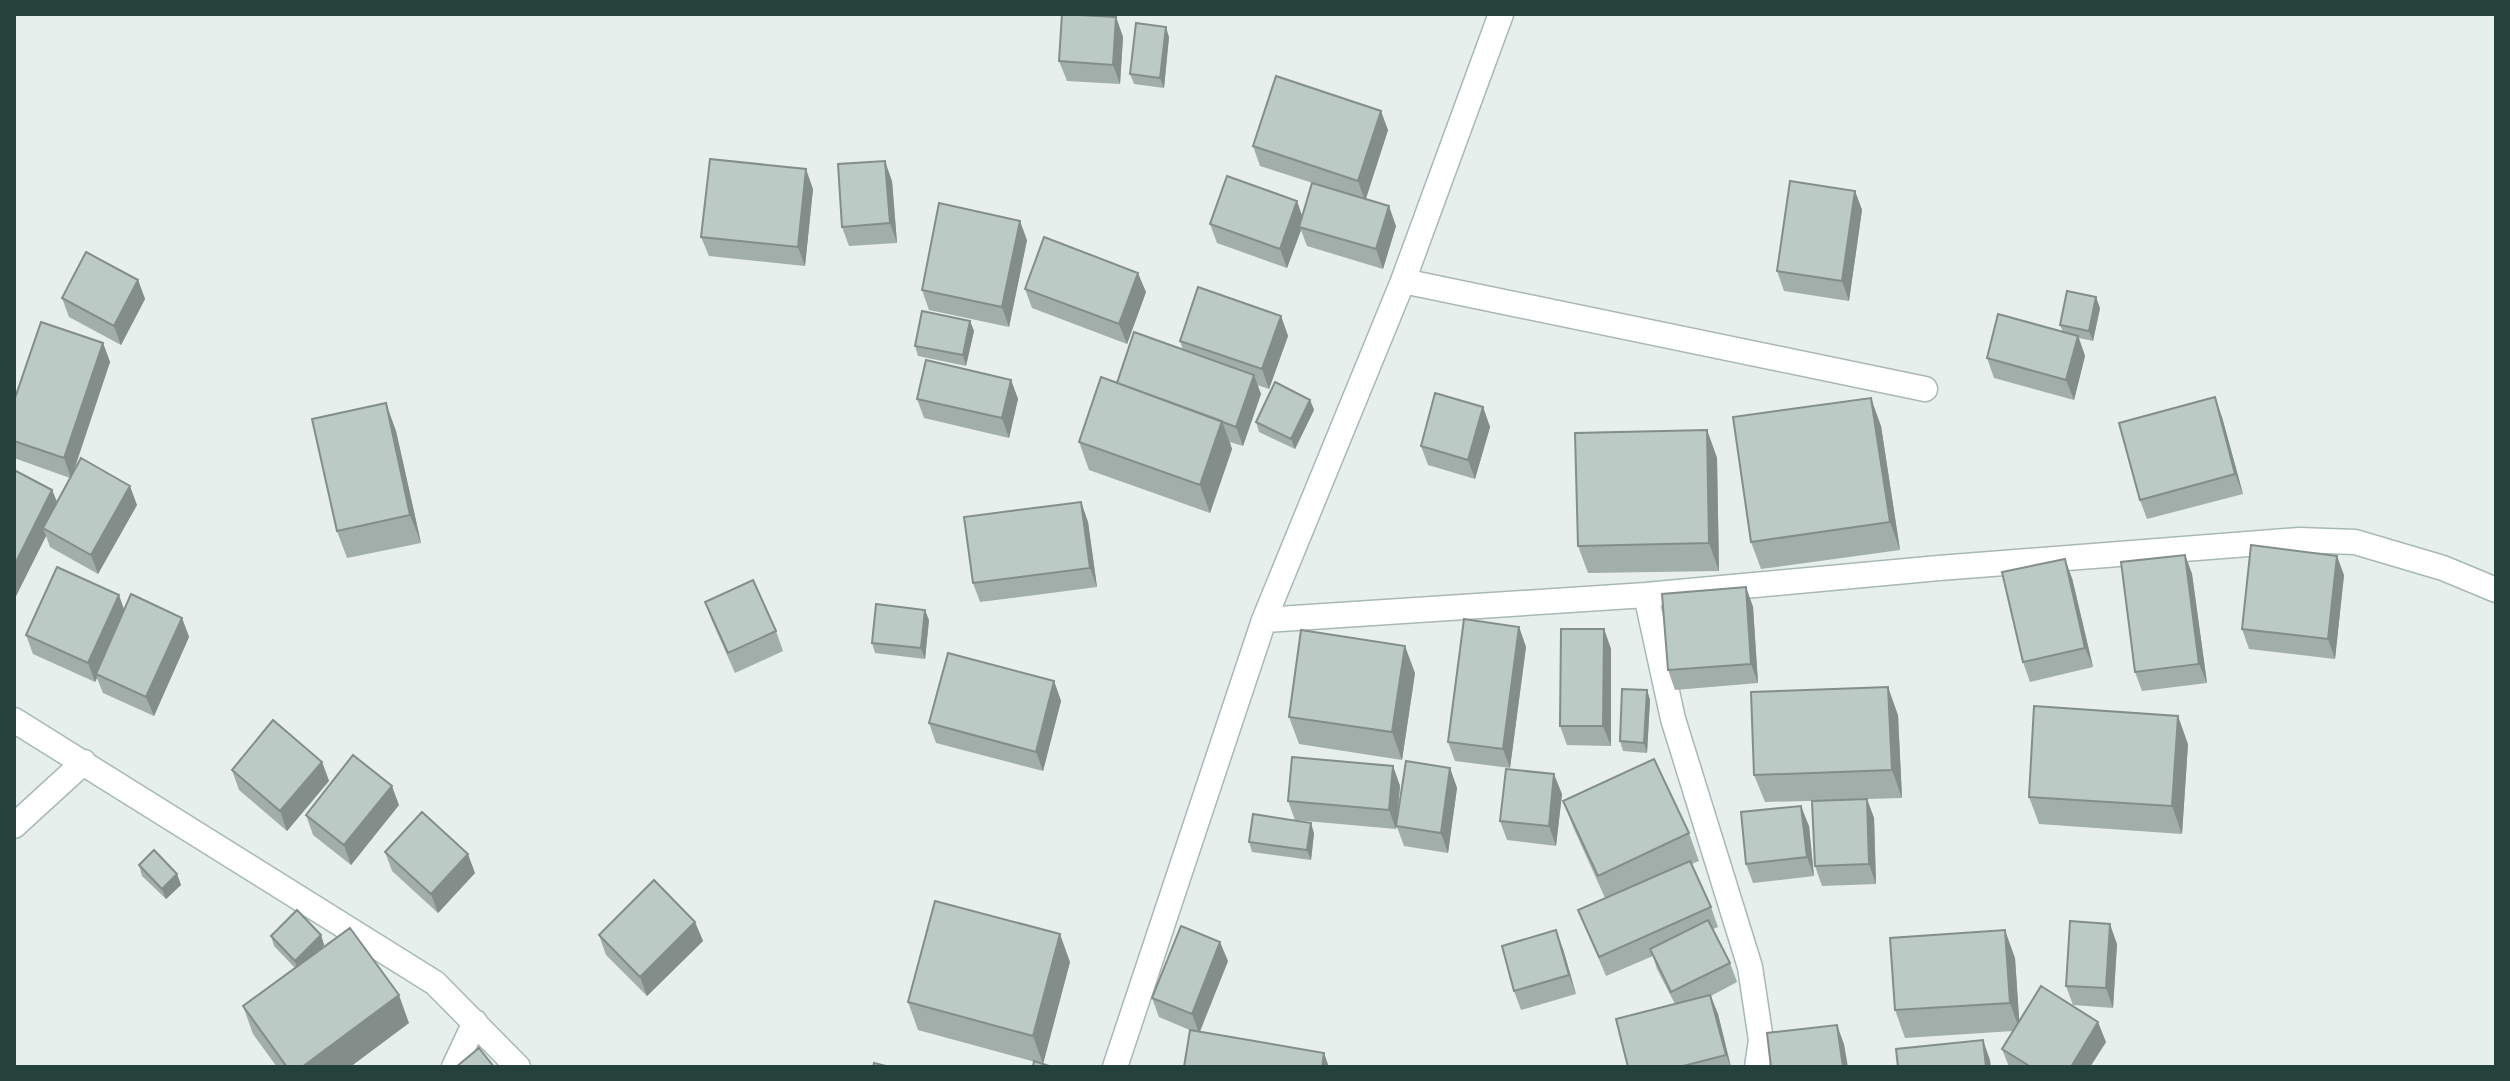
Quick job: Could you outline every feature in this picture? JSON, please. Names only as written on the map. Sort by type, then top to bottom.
[{"type":"street","points":[[1115,1067],[1264,620],[1403,281],[1501,14]]},
{"type":"street","points":[[1403,281],[1925,389]]},
{"type":"street","points":[[1264,620],[1646,595],[2299,540],[2355,542],[2443,568],[2496,590]]},
{"type":"street","points":[[1646,595],[1673,719],[1750,967],[1761,1040],[1757,1067]]},
{"type":"street","points":[[14,720],[435,983],[518,1067]]},
{"type":"street","points":[[14,826],[84,762]]},
{"type":"street","points":[[454,1067],[475,1022]]},
{"type":"building","points":[[1062,14],[1116,17],[1113,65],[1059,61]]},
{"type":"building","points":[[1136,23],[1166,27],[1160,78],[1130,74]]},
{"type":"building","points":[[1276,76],[1381,111],[1358,181],[1253,146]]},
{"type":"building","points":[[710,159],[806,169],[798,247],[701,237]]},
{"type":"building","points":[[885,161],[890,223],[842,227],[838,164]]},
{"type":"building","points":[[1227,176],[1297,201],[1280,249],[1210,224]]},
{"type":"building","points":[[1790,181],[1855,191],[1842,281],[1777,271]]},
{"type":"building","points":[[1312,183],[1389,206],[1376,249],[1299,227]]},
{"type":"building","points":[[939,203],[1020,221],[1002,307],[922,290]]},
{"type":"building","points":[[1044,237],[1138,273],[1119,324],[1025,289]]},
{"type":"building","points":[[86,252],[138,280],[114,326],[62,298]]},
{"type":"building","points":[[1198,287],[1281,316],[1262,369],[1180,341]]},
{"type":"building","points":[[2067,291],[2096,297],[2089,331],[2060,325]]},
{"type":"building","points":[[922,311],[970,321],[963,355],[915,346]]},
{"type":"building","points":[[1998,314],[2078,336],[2066,380],[1987,358]]},
{"type":"building","points":[[41,322],[103,343],[64,458],[14,441],[14,401]]},
{"type":"building","points":[[1134,332],[1254,375],[1236,427],[1117,383]]},
{"type":"building","points":[[926,360],[1011,380],[1002,418],[917,399]]},
{"type":"building","points":[[1101,377],[1222,421],[1200,485],[1079,442]]},
{"type":"building","points":[[1275,382],[1310,400],[1291,439],[1256,422]]},
{"type":"building","points":[[1435,393],[1483,407],[1468,460],[1421,446]]},
{"type":"building","points":[[2215,397],[2235,474],[2140,500],[2119,423]]},
{"type":"building","points":[[1871,398],[1890,522],[1751,542],[1733,417]]},
{"type":"building","points":[[386,403],[410,515],[337,531],[312,419]]},
{"type":"building","points":[[1707,430],[1709,543],[1578,546],[1575,433]]},
{"type":"building","points":[[81,458],[130,486],[91,555],[43,528]]},
{"type":"building","points":[[14,470],[52,490],[14,566]]},
{"type":"building","points":[[1081,502],[1090,568],[973,583],[964,517]]},
{"type":"building","points":[[2251,545],[2337,556],[2328,639],[2242,629]]},
{"type":"building","points":[[2185,555],[2199,664],[2135,672],[2121,562]]},
{"type":"building","points":[[2065,559],[2085,648],[2023,662],[2002,572]]},
{"type":"building","points":[[57,567],[119,595],[88,663],[26,635]]},
{"type":"building","points":[[753,580],[776,631],[728,653],[705,602]]},
{"type":"building","points":[[1746,587],[1751,664],[1668,670],[1662,594]]},
{"type":"building","points":[[131,594],[182,618],[146,697],[96,674]]},
{"type":"building","points":[[876,604],[925,610],[921,648],[872,643]]},
{"type":"building","points":[[1464,619],[1519,627],[1503,749],[1448,742]]},
{"type":"building","points":[[1561,629],[1604,629],[1603,726],[1560,726]]},
{"type":"building","points":[[1301,630],[1405,646],[1392,732],[1289,717]]},
{"type":"building","points":[[948,653],[1054,681],[1036,752],[929,723]]},
{"type":"building","points":[[1888,687],[1892,770],[1754,775],[1751,692]]},
{"type":"building","points":[[1622,689],[1647,690],[1644,743],[1620,741]]},
{"type":"building","points":[[2034,706],[2178,716],[2172,806],[2029,797]]},
{"type":"building","points":[[273,720],[322,762],[280,811],[232,770]]},
{"type":"building","points":[[353,755],[392,786],[344,845],[306,815]]},
{"type":"building","points":[[1292,757],[1393,766],[1389,810],[1288,801]]},
{"type":"building","points":[[1654,759],[1689,833],[1598,876],[1563,801]]},
{"type":"building","points":[[1406,761],[1450,768],[1441,833],[1396,826]]},
{"type":"building","points":[[1506,769],[1554,774],[1549,826],[1500,821]]},
{"type":"building","points":[[1867,799],[1869,864],[1815,866],[1812,801]]},
{"type":"building","points":[[1801,806],[1807,857],[1746,864],[1741,812]]},
{"type":"building","points":[[422,812],[468,854],[431,894],[385,852]]},
{"type":"building","points":[[1253,814],[1311,823],[1307,850],[1249,842]]},
{"type":"building","points":[[154,850],[177,874],[162,889],[139,865]]},
{"type":"building","points":[[1690,861],[1711,907],[1599,957],[1578,910]]},
{"type":"building","points":[[654,880],[695,922],[640,977],[599,935]]},
{"type":"building","points":[[935,901],[1060,934],[1033,1036],[908,1002]]},
{"type":"building","points":[[297,910],[321,935],[295,961],[271,936]]},
{"type":"building","points":[[1708,920],[1730,963],[1671,992],[1650,949]]},
{"type":"building","points":[[2070,921],[2110,924],[2106,988],[2066,986]]},
{"type":"building","points":[[1181,926],[1220,942],[1192,1014],[1152,998]]},
{"type":"building","points":[[350,928],[399,995],[302,1067],[287,1067],[243,1006]]},
{"type":"building","points":[[1556,930],[1569,975],[1514,991],[1502,946]]},
{"type":"building","points":[[2005,930],[2010,1003],[1895,1010],[1890,938]]},
{"type":"building","points":[[2041,986],[2098,1022],[2071,1067],[2031,1067],[2002,1049]]},
{"type":"building","points":[[1710,995],[1726,1055],[1679,1067],[1628,1067],[1616,1019]]},
{"type":"building","points":[[1837,1025],[1843,1067],[1771,1067],[1767,1033]]},
{"type":"building","points":[[1190,1030],[1324,1053],[1322,1067],[1184,1067]]},
{"type":"building","points":[[1983,1040],[1986,1067],[1898,1067],[1896,1049]]},
{"type":"building","points":[[479,1048],[494,1067],[456,1067]]},
{"type":"building","points":[[1034,1061],[1052,1067],[1033,1067]]}]
